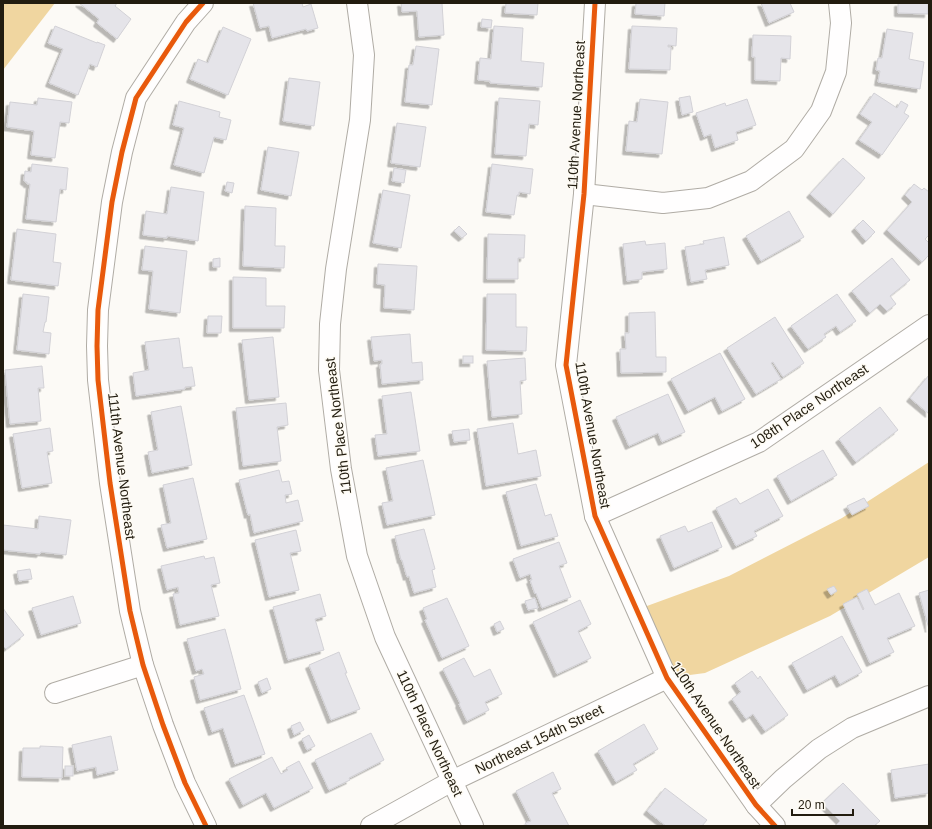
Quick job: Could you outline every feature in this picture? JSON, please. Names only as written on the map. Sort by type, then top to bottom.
[{"type":"street","name":"111th Avenue Northeast","points":[[203,3],[186,22],[136,98],[122,152],[112,202],[98,310],[97,346],[98,380],[110,483],[130,611],[143,665],[163,725],[186,783],[206,826]]},
{"type":"street","name":"110th Place Northeast","points":[[357,3],[364,54],[360,120],[336,269],[330,324],[329,370],[341,469],[357,556],[386,637],[473,826]]},
{"type":"street","name":"110th Avenue Northeast","points":[[595,3],[584,194],[566,365],[595,516],[667,678],[756,805],[776,826]]},
{"type":"street","points":[[584,194],[663,203],[708,198],[751,181],[794,149],[821,111],[836,72],[841,23],[839,3]]},
{"type":"street","name":"108th Place Northeast","points":[[595,516],[758,442],[929,324]]},
{"type":"street","points":[[55,693],[143,665]]},
{"type":"street","name":"Northeast 154th Street","points":[[371,826],[452,781],[667,678]]},
{"type":"street","points":[[756,805],[819,749],[852,728],[929,696]]},
{"type":"shaded area","points":[[3,3],[55,3],[3,70]]},
{"type":"shaded area","points":[[929,462],[929,557],[830,616],[705,673],[667,678],[636,610],[729,576],[842,518]]},
{"type":"building","points":[[79,3],[117,3],[115,6],[131,19],[117,39],[97,23],[99,19]]},
{"type":"building","points":[[253,3],[302,3],[303,7],[311,4],[318,28],[307,31],[306,29],[272,38],[269,26],[260,28]]},
{"type":"building","points":[[401,3],[442,3],[444,35],[419,37],[417,11],[402,12]]},
{"type":"building","points":[[506,3],[538,3],[537,15],[505,13]]},
{"type":"building","points":[[636,3],[665,3],[664,16],[635,14]]},
{"type":"building","points":[[761,3],[790,3],[794,12],[769,23]]},
{"type":"building","points":[[898,3],[928,3],[928,14],[898,13]]},
{"type":"building","points":[[482,19],[492,20],[491,28],[481,27]]},
{"type":"building","points":[[55,26],[105,45],[97,67],[90,64],[78,95],[49,83],[63,49],[48,43]]},
{"type":"building","points":[[494,26],[523,28],[521,61],[544,63],[542,87],[490,83],[490,81],[478,80],[480,58],[491,59]]},
{"type":"building","points":[[632,26],[677,28],[676,46],[668,45],[668,47],[671,47],[670,70],[629,69]]},
{"type":"building","points":[[223,27],[251,39],[228,95],[190,79],[198,59],[208,63]]},
{"type":"building","points":[[887,29],[913,33],[909,59],[924,62],[920,89],[878,82],[880,71],[876,70],[878,58],[882,58]]},
{"type":"building","points":[[753,35],[791,36],[790,59],[781,58],[780,81],[755,80],[755,57],[752,57]]},
{"type":"building","points":[[416,46],[439,49],[432,105],[405,102],[409,65],[413,65]]},
{"type":"building","points":[[289,78],[320,82],[314,126],[283,121]]},
{"type":"building","points":[[874,93],[897,108],[901,101],[908,105],[904,113],[909,116],[882,155],[859,140],[872,122],[860,114]]},
{"type":"building","points":[[690,96],[693,112],[682,115],[679,98]]},
{"type":"building","points":[[38,98],[72,102],[69,123],[60,122],[55,158],[31,155],[34,131],[7,127],[10,102],[37,105]]},
{"type":"building","points":[[499,98],[540,101],[538,125],[529,124],[526,156],[495,154]]},
{"type":"building","points":[[640,99],[668,102],[662,154],[626,151],[629,121],[637,122]]},
{"type":"building","points":[[747,99],[756,125],[736,132],[738,140],[715,148],[711,134],[704,137],[696,113],[725,103],[726,106]]},
{"type":"building","points":[[179,101],[220,112],[219,117],[231,120],[226,140],[214,137],[204,173],[174,165],[184,128],[173,125]]},
{"type":"building","points":[[397,123],[426,127],[420,167],[391,163]]},
{"type":"building","points":[[268,147],[299,152],[291,196],[261,190]]},
{"type":"building","points":[[843,158],[865,178],[833,214],[810,194]]},
{"type":"building","points":[[32,164],[68,168],[66,190],[60,189],[56,222],[26,219],[30,184],[27,184],[27,182],[24,181],[25,171],[31,172]]},
{"type":"building","points":[[492,164],[533,169],[530,194],[519,192],[519,195],[517,195],[514,215],[486,212]]},
{"type":"building","points":[[394,168],[406,170],[404,183],[392,181]]},
{"type":"building","points":[[227,182],[234,183],[232,193],[225,191]]},
{"type":"building","points":[[914,184],[922,190],[924,188],[929,192],[929,235],[925,239],[929,243],[929,255],[922,262],[887,230],[912,202],[905,195]]},
{"type":"building","points":[[171,187],[204,192],[198,241],[167,236],[167,238],[143,235],[146,211],[167,214]]},
{"type":"building","points":[[383,190],[410,195],[401,248],[373,243]]},
{"type":"building","points":[[245,206],[276,208],[275,246],[285,246],[284,268],[243,266]]},
{"type":"building","points":[[789,211],[804,237],[761,261],[746,236]]},
{"type":"building","points":[[863,220],[875,232],[866,241],[855,228]]},
{"type":"building","points":[[459,226],[467,234],[462,238],[454,231]]},
{"type":"building","points":[[17,229],[56,234],[53,262],[61,263],[58,286],[11,280]]},
{"type":"building","points":[[488,234],[525,235],[524,258],[518,258],[518,279],[487,279]]},
{"type":"building","points":[[724,237],[729,265],[705,270],[707,279],[691,282],[685,247],[704,244],[703,241]]},
{"type":"building","points":[[645,241],[646,245],[665,243],[667,269],[642,272],[642,279],[627,281],[623,244]]},
{"type":"building","points":[[145,246],[187,251],[180,313],[149,309],[153,271],[142,270]]},
{"type":"building","points":[[220,258],[220,267],[213,267],[213,259]]},
{"type":"building","points":[[892,258],[910,280],[890,296],[896,304],[887,311],[880,304],[870,313],[852,291]]},
{"type":"building","points":[[378,264],[417,266],[414,310],[384,308],[385,285],[377,284]]},
{"type":"building","points":[[233,277],[266,278],[266,306],[285,306],[284,328],[233,328]]},
{"type":"building","points":[[23,294],[49,297],[46,322],[43,332],[51,333],[49,354],[17,350]]},
{"type":"building","points":[[487,294],[516,294],[516,327],[527,327],[526,351],[486,350]]},
{"type":"building","points":[[837,294],[856,321],[840,332],[836,326],[824,334],[826,337],[808,349],[791,326]]},
{"type":"building","points":[[655,312],[656,357],[666,357],[666,372],[621,373],[620,349],[626,349],[625,333],[629,333],[629,313]]},
{"type":"building","points":[[208,316],[222,316],[221,333],[207,333]]},
{"type":"building","points":[[775,317],[804,363],[783,377],[773,362],[771,363],[781,379],[756,394],[727,348]]},
{"type":"building","points":[[410,334],[412,363],[422,362],[423,380],[382,384],[380,364],[382,364],[382,360],[374,361],[371,337]]},
{"type":"building","points":[[273,337],[279,397],[249,400],[242,340]]},
{"type":"building","points":[[179,338],[183,368],[192,367],[195,386],[185,387],[185,389],[136,396],[133,373],[149,370],[145,342]]},
{"type":"building","points":[[720,353],[745,399],[722,411],[715,397],[688,411],[671,379]]},
{"type":"building","points":[[463,356],[473,356],[473,363],[463,363]]},
{"type":"building","points":[[525,358],[526,380],[520,381],[522,414],[492,417],[487,361]]},
{"type":"building","points":[[42,366],[44,388],[38,388],[41,421],[10,424],[5,370]]},
{"type":"building","points":[[929,375],[929,414],[910,398]]},
{"type":"building","points":[[411,392],[420,451],[378,456],[375,435],[387,434],[382,396]]},
{"type":"building","points":[[668,394],[685,432],[662,442],[658,433],[629,446],[616,417]]},
{"type":"building","points":[[286,403],[288,425],[277,427],[281,461],[243,466],[236,408]]},
{"type":"building","points":[[181,406],[192,465],[152,473],[148,452],[158,450],[151,412]]},
{"type":"building","points":[[880,407],[898,430],[856,462],[839,439]]},
{"type":"building","points":[[513,423],[518,454],[536,450],[541,476],[486,486],[477,429]]},
{"type":"building","points":[[50,428],[53,451],[47,452],[52,483],[22,488],[13,434]]},
{"type":"building","points":[[469,429],[470,440],[454,442],[452,431]]},
{"type":"building","points":[[823,450],[837,475],[791,501],[777,476]]},
{"type":"building","points":[[423,460],[435,515],[387,525],[382,503],[393,501],[386,468]]},
{"type":"building","points":[[279,470],[282,482],[289,481],[292,494],[285,495],[286,503],[298,500],[303,521],[254,533],[250,514],[248,515],[239,480]]},
{"type":"building","points":[[193,478],[207,539],[167,548],[161,525],[171,523],[163,485]]},
{"type":"building","points":[[536,484],[545,516],[551,514],[558,536],[521,546],[506,492]]},
{"type":"building","points":[[768,489],[783,516],[754,531],[757,536],[736,546],[716,508],[736,498],[740,504]]},
{"type":"building","points":[[864,498],[869,506],[852,515],[847,506]]},
{"type":"building","points":[[39,516],[71,520],[66,555],[3,550],[3,525],[38,529]]},
{"type":"building","points":[[712,522],[722,547],[674,568],[660,536],[685,526],[688,532]]},
{"type":"building","points":[[424,529],[435,569],[432,570],[436,587],[414,593],[409,576],[407,577],[401,560],[395,536]]},
{"type":"building","points":[[296,530],[301,551],[290,553],[299,590],[269,597],[255,540]]},
{"type":"building","points":[[559,542],[567,563],[559,566],[571,597],[542,608],[530,580],[532,580],[530,574],[520,578],[513,559]]},
{"type":"building","points":[[204,556],[205,559],[214,557],[220,583],[211,585],[219,616],[180,625],[173,594],[179,593],[178,587],[167,590],[161,566]]},
{"type":"building","points":[[30,569],[32,579],[19,581],[17,571]]},
{"type":"building","points":[[834,586],[837,591],[831,595],[827,589]]},
{"type":"building","points":[[867,589],[875,605],[899,593],[915,626],[887,638],[894,652],[870,663],[843,604],[857,597],[863,610],[864,609],[857,594]]},
{"type":"building","points":[[929,590],[929,629],[919,593]]},
{"type":"building","points":[[320,594],[326,616],[315,619],[324,650],[288,660],[273,607]]},
{"type":"building","points":[[73,596],[81,623],[41,635],[32,608]]},
{"type":"building","points":[[447,598],[469,646],[442,658],[425,620],[427,619],[423,608]]},
{"type":"building","points":[[535,598],[538,608],[528,610],[525,601]]},
{"type":"building","points":[[580,600],[591,624],[578,631],[591,658],[557,674],[533,622]]},
{"type":"building","points":[[3,608],[24,635],[6,649],[3,646]]},
{"type":"building","points":[[500,621],[504,629],[497,632],[494,624]]},
{"type":"building","points":[[225,629],[241,689],[200,700],[194,677],[204,674],[202,669],[196,671],[187,639]]},
{"type":"building","points":[[842,636],[862,672],[840,684],[835,675],[807,690],[792,663]]},
{"type":"building","points":[[339,652],[347,673],[345,673],[360,709],[331,720],[309,665]]},
{"type":"building","points":[[464,658],[474,677],[490,669],[502,694],[485,702],[489,710],[467,721],[443,669]]},
{"type":"building","points":[[752,671],[758,679],[760,676],[788,715],[765,731],[753,714],[746,719],[732,699],[741,692],[735,683]]},
{"type":"building","points":[[267,678],[271,689],[262,693],[258,682]]},
{"type":"building","points":[[244,695],[265,754],[235,764],[223,728],[212,732],[204,708]]},
{"type":"building","points":[[300,722],[304,730],[294,735],[291,726]]},
{"type":"building","points":[[644,724],[658,749],[633,764],[637,770],[616,782],[598,751]]},
{"type":"building","points":[[371,733],[384,760],[349,778],[350,780],[329,790],[315,760]]},
{"type":"building","points":[[309,735],[315,746],[307,750],[302,739]]},
{"type":"building","points":[[111,736],[118,770],[97,775],[96,767],[77,771],[72,745]]},
{"type":"building","points":[[40,746],[63,747],[62,778],[22,777],[23,748],[40,748]]},
{"type":"building","points":[[272,757],[281,774],[288,770],[286,768],[299,761],[313,788],[274,808],[266,793],[243,805],[229,779]]},
{"type":"building","points":[[929,764],[929,793],[895,798],[891,770]]},
{"type":"building","points":[[65,766],[73,766],[73,776],[65,776]]},
{"type":"building","points":[[553,772],[561,789],[552,793],[569,826],[527,826],[525,823],[531,821],[516,791]]},
{"type":"building","points":[[843,783],[880,821],[874,826],[836,825],[840,821],[822,803]]},
{"type":"building","points":[[665,788],[707,820],[702,826],[666,826],[647,811]]},
{"type":"cycle path","points":[[203,3],[186,22],[136,98],[122,152],[112,202],[98,310],[97,346],[98,380],[110,483],[130,611],[143,665],[163,725],[185,783],[206,826]]},
{"type":"cycle path","points":[[595,3],[584,194],[566,365],[595,516],[667,678],[756,805],[775,826]]}]
